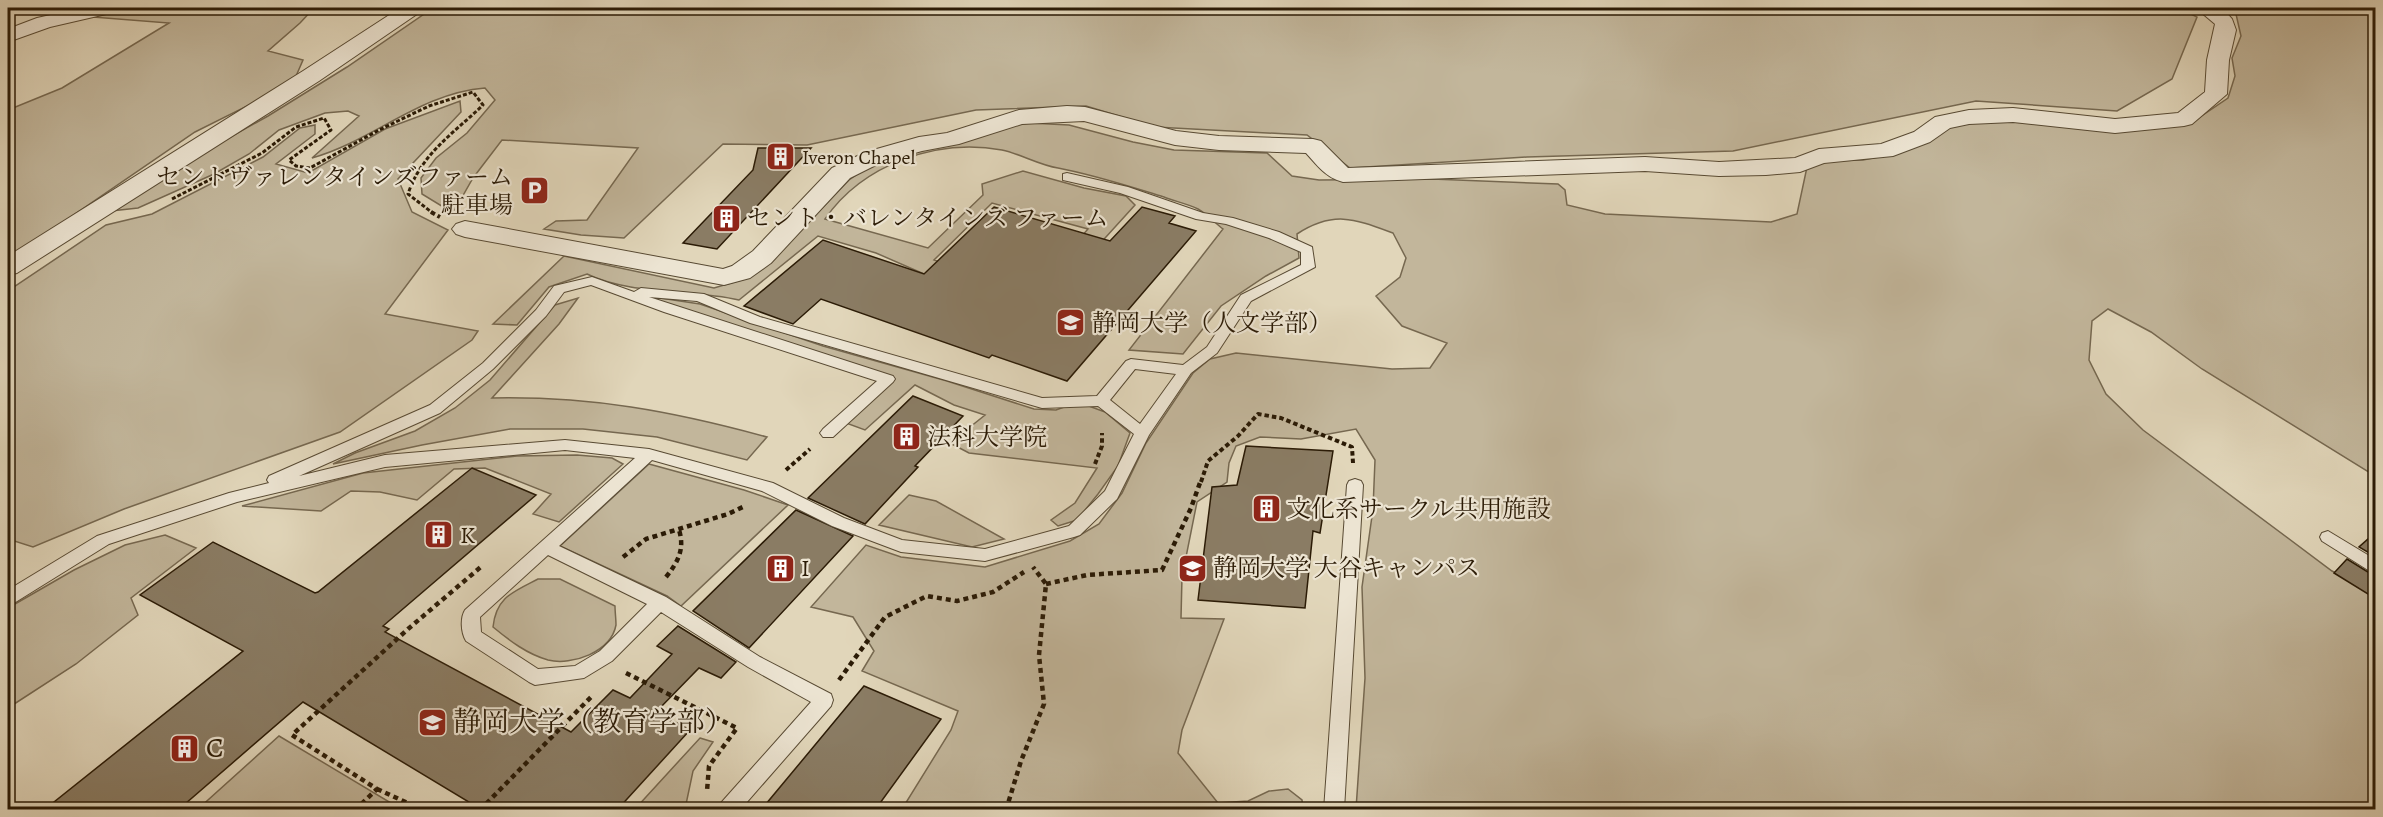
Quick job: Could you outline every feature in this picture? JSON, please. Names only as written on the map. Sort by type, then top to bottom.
[{"type":"street","points":[[8,36],[61,16],[108,8]]},
{"type":"street","points":[[8,267],[311,76],[413,8]]},
{"type":"street","points":[[465,229],[724,277],[741,272],[762,257],[841,173],[874,157],[919,144],[951,139],[1019,117],[1067,112],[1085,114],[1175,138],[1219,143],[1313,146],[1333,168],[1343,175],[1645,164],[1719,169],[1766,168],[1800,165],[1819,156],[1885,151],[1922,138],[1942,122],[1969,117],[2013,116],[2115,126],[2184,119],[2216,94],[2218,58],[2227,29],[2224,19],[2206,8]]},
{"type":"lane","points":[[8,598],[103,540],[235,496],[385,460],[565,445],[649,454],[767,488],[838,522],[901,546],[985,555],[1074,531],[1111,495],[1142,433],[1186,370],[1212,350],[1246,298],[1308,267],[1307,250],[1274,235],[1228,221],[1200,216],[1124,190],[1067,177]]},
{"type":"lane","points":[[235,496],[435,409],[488,366],[541,313],[559,289],[592,281],[888,379],[828,433]]},
{"type":"lane","points":[[609,288],[699,297],[755,320],[1042,403],[1101,401],[1142,433]]},
{"type":"lane","points":[[1101,401],[1131,364],[1186,370]]},
{"type":"lane","points":[[649,454],[612,490],[471,615],[472,636],[535,677],[578,673],[606,656],[653,599]]},
{"type":"lane","points":[[1334,810],[1355,485]]},
{"type":"lane","points":[[2328,537],[2376,569]]},
{"type":"lane","points":[[546,547],[653,599],[754,662],[824,700],[727,810]]},
{"type":"path","points":[[171,200],[262,153],[296,126],[324,118],[331,130],[289,159],[296,166],[310,168],[378,130],[429,106],[473,92],[483,105],[433,150],[414,175],[408,194],[427,210],[465,229]]},
{"type":"path","points":[[1046,584],[1088,575],[1162,570],[1191,508],[1208,461],[1238,436],[1258,414],[1281,418],[1352,447],[1355,485]]},
{"type":"path","points":[[602,574],[646,539],[679,530],[752,503],[828,433]]},
{"type":"path","points":[[653,599],[662,582],[677,564],[684,542],[679,530]]},
{"type":"path","points":[[423,810],[377,789],[291,735],[408,629],[488,561]]},
{"type":"path","points":[[1006,810],[1020,761],[1044,704],[1039,655],[1046,584],[1033,566]]},
{"type":"path","points":[[619,670],[737,728],[709,766],[706,799]]},
{"type":"path","points":[[480,810],[595,693]]},
{"type":"path","points":[[355,810],[377,789]]},
{"type":"shaded area","points":[[61,8],[314,8],[268,51],[303,60],[293,83],[195,132],[8,260],[8,110],[62,88],[169,23],[42,13]]},
{"type":"shaded area","points":[[433,8],[2179,8],[2197,17],[2172,79],[2117,111],[1976,101],[1733,151],[1527,157],[1350,168],[1307,135],[1155,127],[1086,106],[976,110],[807,145],[723,144],[624,238],[581,235],[544,229],[556,221],[587,220],[638,148],[502,140],[473,178],[453,213],[422,194],[421,178],[436,158],[467,133],[495,100],[485,88],[439,99],[356,141],[312,158],[359,116],[348,111],[325,113],[279,130],[249,154],[214,174],[138,208],[111,211],[207,150],[268,116],[347,67]]},
{"type":"shaded area","points":[[2222,8],[2375,8],[2375,476],[2202,369],[2151,332],[2108,309],[2092,321],[2089,360],[2106,394],[2143,430],[2332,571],[2375,593],[2375,809],[1356,809],[1365,678],[1362,587],[1373,509],[1375,460],[1356,429],[1301,439],[1260,437],[1236,446],[1229,463],[1227,482],[1197,502],[1182,577],[1181,618],[1224,619],[1182,730],[1178,753],[1218,803],[1248,801],[1269,791],[1288,789],[1302,800],[1303,809],[902,809],[951,730],[958,711],[862,671],[874,651],[853,617],[811,607],[866,545],[901,557],[985,567],[1070,541],[1099,524],[1122,493],[1146,443],[1193,373],[1210,359],[1236,353],[1392,369],[1430,368],[1447,343],[1402,326],[1376,296],[1400,277],[1406,258],[1393,233],[1345,219],[1334,219],[1310,226],[1297,234],[1299,258],[1266,276],[1221,306],[1183,354],[1129,350],[1223,229],[1205,213],[1194,207],[1124,185],[1051,167],[1002,150],[977,147],[952,148],[903,159],[881,170],[860,183],[825,219],[928,248],[983,195],[982,184],[1023,171],[1084,188],[1126,196],[1135,205],[1076,270],[1032,293],[1088,229],[992,203],[934,260],[963,270],[947,284],[876,253],[818,236],[739,300],[641,289],[604,281],[587,274],[549,287],[517,325],[493,324],[564,256],[714,288],[748,278],[774,258],[849,180],[885,158],[1013,125],[1030,123],[1069,125],[1174,150],[1267,153],[1292,176],[1319,180],[1432,179],[1558,184],[1565,190],[1567,205],[1605,214],[1771,222],[1797,214],[1807,167],[1821,161],[1863,160],[1899,153],[1946,125],[1974,120],[2191,123],[2228,98],[2235,76],[2232,58],[2241,36],[2236,14]]},
{"type":"shaded area","points":[[460,101],[461,112],[398,179],[412,212],[448,230],[385,314],[478,331],[472,340],[340,432],[124,509],[33,547],[8,539],[8,291],[106,225],[152,214],[263,157],[300,128],[315,125],[315,134],[276,164],[308,173],[385,129]]},
{"type":"shaded area","points":[[640,295],[700,304],[823,346],[947,381],[1034,409],[1056,410],[1078,402],[1105,412],[1130,433],[1118,466],[1098,494],[1077,520],[1058,526],[1051,520],[1075,503],[1097,468],[969,453],[950,443],[985,415],[954,405],[915,385],[865,430],[846,423],[891,377]]},
{"type":"shaded area","points":[[578,298],[559,324],[492,398],[563,400],[631,407],[767,437],[747,460],[657,437],[583,429],[510,429],[333,464],[355,453],[415,431],[455,408],[490,380],[555,305]]},
{"type":"shaded area","points":[[577,455],[612,458],[623,464],[559,522],[533,514],[551,494],[485,468],[454,469],[417,500],[380,492],[351,491],[321,511],[242,506],[363,473],[517,456]]},
{"type":"shaded area","points":[[649,464],[744,490],[788,505],[681,606],[667,596],[560,546]]},
{"type":"shaded area","points":[[909,495],[936,501],[1004,539],[972,547],[879,525]]},
{"type":"shaded area","points":[[165,535],[196,548],[131,598],[138,615],[76,664],[8,708],[8,608],[74,570],[125,545]]},
{"type":"shaded area","points":[[538,579],[560,579],[615,606],[616,625],[607,643],[599,650],[579,659],[548,660],[526,651],[493,627],[502,602],[514,592]]},
{"type":"shaded area","points":[[279,736],[401,809],[198,809]]},
{"type":"shaded area","points":[[700,738],[713,742],[693,771],[685,809],[635,809]]},
{"type":"building","name":"セント・バレンタインズ ファーム","points":[[758,148],[811,148],[717,249],[683,243],[753,170]]},
{"type":"building","points":[[994,207],[1110,241],[1142,207],[1175,216],[1169,223],[1196,231],[1067,381],[992,355],[989,358],[821,299],[793,324],[744,306],[823,240],[924,274]]},
{"type":"building","points":[[913,396],[963,416],[915,466],[918,467],[865,524],[808,498]]},
{"type":"building","name":"文化系サークル共用施設","points":[[1246,446],[1333,451],[1320,533],[1313,531],[1305,608],[1198,600],[1212,487],[1237,485]]},
{"type":"building","points":[[472,468],[536,495],[383,626],[389,629],[385,632],[571,732],[613,690],[630,698],[672,654],[657,646],[678,626],[736,662],[721,678],[699,668],[656,712],[690,730],[617,810],[482,810],[303,702],[178,810],[44,810],[243,651],[140,595],[213,542],[315,593],[318,592]]},
{"type":"building","points":[[796,510],[853,536],[749,648],[693,611]]},
{"type":"building","points":[[2376,532],[2376,557],[2359,547]]},
{"type":"building","points":[[2347,559],[2376,577],[2376,599],[2334,573]]},
{"type":"building","points":[[864,686],[941,719],[875,810],[761,810]]},
{"type":"place","name":"Iveron Chapel","points":[[781,157]]},
{"type":"place","name":"セントヴァレンタインズファーム 駐車場","points":[[534,191]]},
{"type":"place","name":"セント・バレンタインズ ファーム","points":[[726,218]]},
{"type":"place","name":"静岡大学（人文学部）","points":[[1071,323]]},
{"type":"place","name":"法科大学院","points":[[906,437]]},
{"type":"place","name":"文化系サークル共用施設","points":[[1266,509]]},
{"type":"place","name":"K","points":[[439,535]]},
{"type":"place","name":"I","points":[[780,568]]},
{"type":"place","name":"静岡大学 大谷キャンパス","points":[[1192,568]]},
{"type":"place","name":"静岡大学（教育学部）","points":[[432,722]]},
{"type":"place","name":"C","points":[[185,748]]}]
